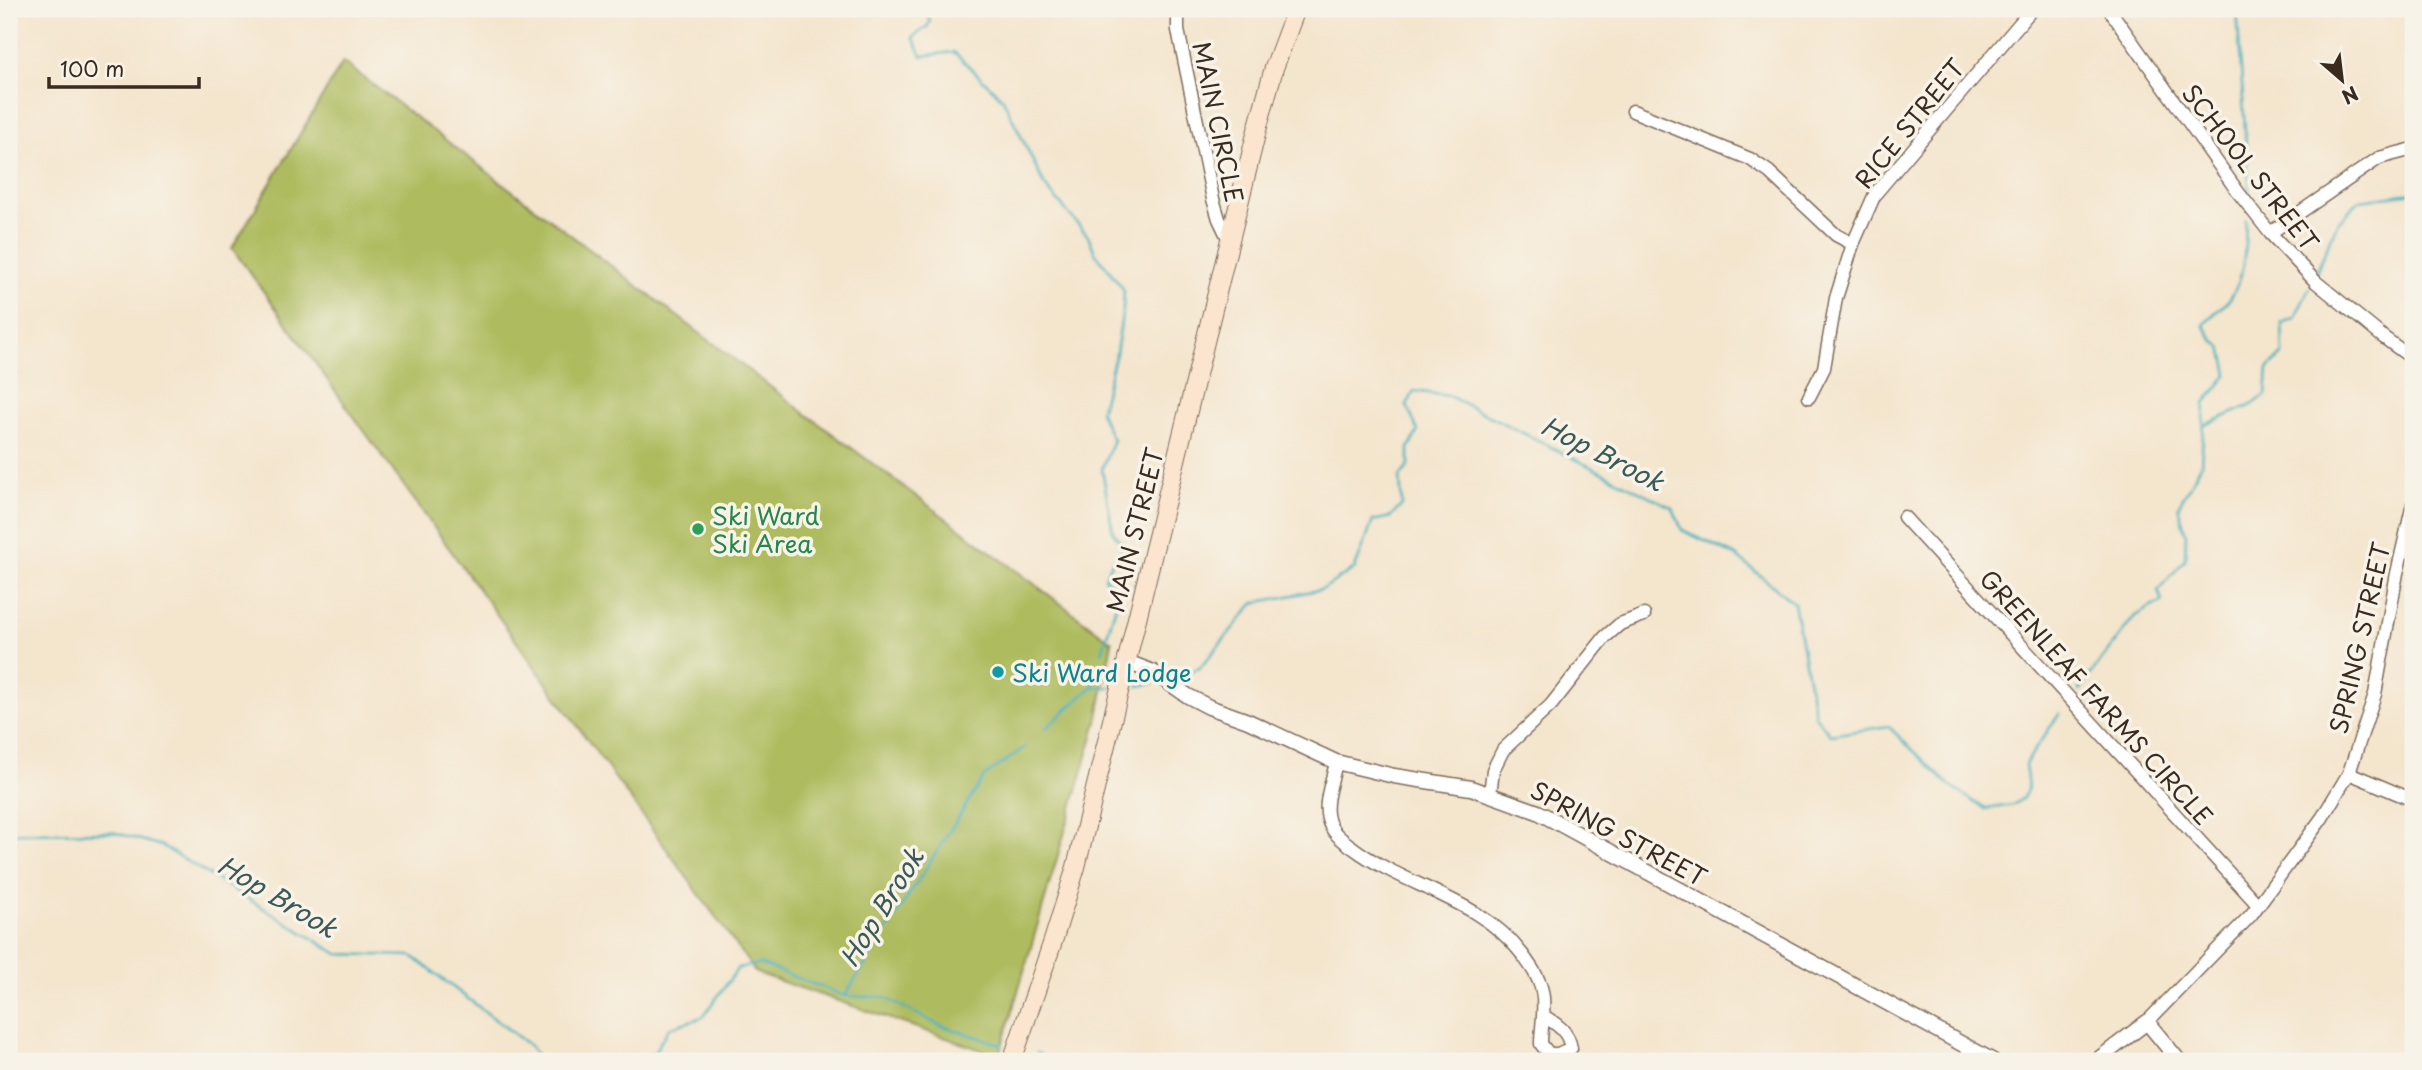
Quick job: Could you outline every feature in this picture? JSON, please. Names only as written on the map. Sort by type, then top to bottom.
[{"type":"main road","name":"MAIN STREET","points":[[1012,1061],[1076,867],[1257,130],[1274,68],[1296,9]]},
{"type":"street","name":"MAIN CIRCLE","points":[[1178,9],[1178,30],[1213,199],[1230,242]]},
{"type":"street","name":"RICE STREET","points":[[1809,397],[1824,368],[1836,298],[1868,206],[1884,181],[2032,9]]},
{"type":"street","name":"SCHOOL STREET","points":[[2109,9],[2270,233],[2316,282],[2413,359]]},
{"type":"street","points":[[1633,111],[1750,159],[1769,172],[1836,234],[1853,244]]},
{"type":"street","points":[[2270,233],[2379,158],[2413,149]]},
{"type":"street","name":"SPRING STREET","points":[[2096,1061],[2161,1010],[2258,905],[2322,818],[2349,773],[2375,694],[2397,573],[2413,504]]},
{"type":"street","name":"GREENLEAF FARMS CIRCLE","points":[[1904,517],[2258,905]]},
{"type":"street","points":[[1490,794],[1493,770],[1503,750],[1551,705],[1605,637],[1620,624],[1644,615]]},
{"type":"street","name":"SPRING STREET","points":[[1127,662],[1153,671],[1188,696],[1209,707],[1248,721],[1336,762],[1394,776],[1471,788],[1538,812],[1993,1061]]},
{"type":"street","points":[[1336,762],[1327,807],[1327,818],[1332,829],[1361,853],[1399,876],[1476,912],[1509,936],[1532,966],[1542,990],[1544,1016]]},
{"type":"street","points":[[2349,773],[2413,800]]},
{"type":"street","points":[[2147,1023],[2179,1061]]},
{"type":"green space","name":"Ski Ward Ski Area","points":[[343,62],[810,417],[1112,642],[1097,722],[999,1056],[756,973],[232,248]]},
{"type":"waterway","points":[[924,9],[930,21],[927,27],[913,37],[922,56],[954,52],[1003,99],[1045,186],[1088,236],[1095,252],[1124,290],[1116,353],[1100,412],[1113,440],[1102,469],[1113,532],[1124,547],[1109,567],[1105,579],[1121,589],[1102,652]]},
{"type":"waterway","name":"Hop Brook","points":[[2237,9],[2249,191]]},
{"type":"waterway","points":[[2316,272],[2338,222],[2360,200],[2413,193]]},
{"type":"waterway","name":"Hop Brook","points":[[2079,690],[2135,616],[2162,601],[2158,590],[2185,560],[2186,534],[2178,507],[2201,465],[2205,403],[2228,374],[2222,347],[2214,341],[2204,325],[2228,301],[2240,280],[2246,220]]},
{"type":"waterway","points":[[2205,425],[2252,405],[2266,395],[2268,369],[2283,354],[2282,323],[2295,318],[2309,288]]},
{"type":"waterway","name":"Hop Brook","points":[[1177,676],[1200,668],[1254,603],[1323,589],[1355,568],[1373,521],[1391,517],[1402,505],[1400,477],[1409,465],[1409,448],[1418,431],[1407,406],[1414,391],[1449,396],[1673,508],[1682,530],[1736,556],[1794,603],[1815,716],[1831,735],[1888,726],[1949,785],[1985,809],[2013,805],[2023,798],[2028,788],[2025,764],[2060,713]]},
{"type":"waterway","points":[[1092,687],[1101,668]]},
{"type":"waterway","name":"Hop Brook","points":[[1138,686],[1153,683]]},
{"type":"waterway","name":"Hop Brook","points":[[1045,729],[1091,688],[1110,687]]},
{"type":"waterway","name":"Hop Brook","points":[[649,1061],[669,1028],[703,1017],[738,968],[760,964],[845,996],[984,777],[1025,747]]},
{"type":"waterway","name":"Hop Brook","points":[[9,833],[113,832],[162,846],[338,954],[412,956],[530,1046],[540,1061]]},
{"type":"waterway","points":[[845,996],[883,997],[939,1025],[1003,1045]]},
{"type":"waterway","points":[[1037,1053],[1052,1061]]},
{"type":"place","name":"Ski Ward Ski Area","points":[[698,529]]},
{"type":"place","name":"Ski Ward Lodge","points":[[998,672]]}]
